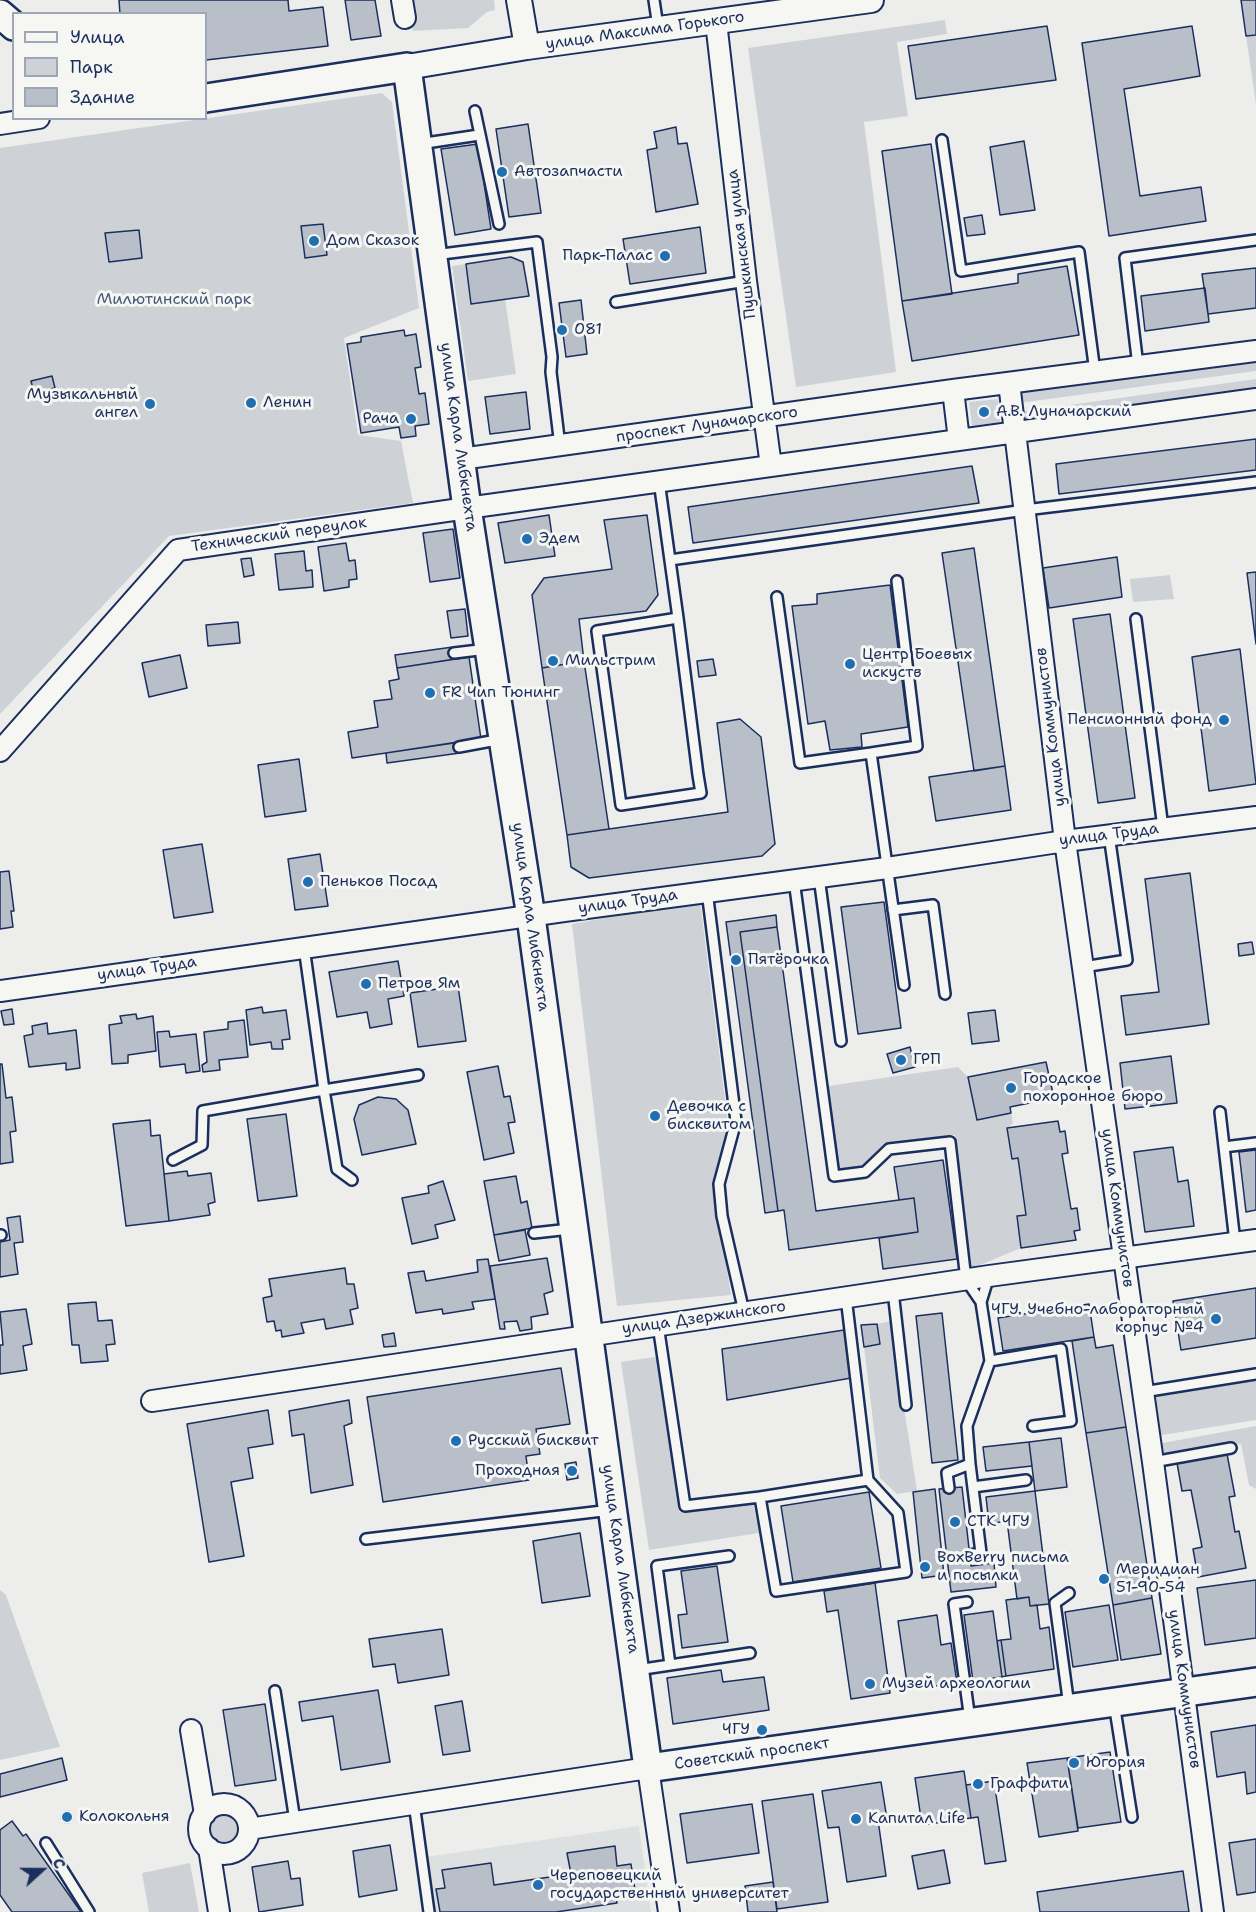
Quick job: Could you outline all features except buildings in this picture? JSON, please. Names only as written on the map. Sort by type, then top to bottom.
[{"type":"main road","points":[[0,14],[12,24]]},
{"type":"main road","points":[[207,98],[407,67]]},
{"type":"main road","name":"улица Карла Либкнехта","points":[[407,67],[467,507],[531,917],[648,1768]]},
{"type":"main road","name":"Советский проспект","points":[[648,1768],[1256,1682]]},
{"type":"street","points":[[519,0],[527,47]]},
{"type":"street","name":"улица Максима Горького","points":[[407,67],[527,47],[871,0]]},
{"type":"street","name":"Пушкинская улица","points":[[716,22],[746,281],[771,466]]},
{"type":"street","points":[[0,124],[26,120]]},
{"type":"street","name":"проспект Луначарского","points":[[461,459],[953,390],[1256,351]]},
{"type":"street","name":"улица Коммунистов","points":[[1009,383],[1065,841],[1185,1693],[1213,1912]]},
{"type":"street","points":[[953,390],[959,440]]},
{"type":"street","points":[[467,507],[1256,399]]},
{"type":"street","name":"Технический переулок","points":[[0,751],[178,550],[467,507]]},
{"type":"street","name":"улица Труда","points":[[0,991],[707,891],[887,868],[1065,841],[1256,817]]},
{"type":"street","name":"улица Дзержинского","points":[[152,1401],[989,1276],[1256,1240]]},
{"type":"street","points":[[191,1730],[205,1814]]},
{"type":"street","points":[[648,1768],[669,1912]]},
{"type":"street","name":"Советский проспект","points":[[249,1828],[648,1768]]},
{"type":"street","points":[[224,1804],[235,1807],[244,1814],[249,1828],[249,1835],[244,1845],[235,1852],[225,1854],[214,1852],[205,1845],[200,1835],[200,1824],[205,1814],[213,1807],[224,1804]]},
{"type":"street","points":[[209,1848],[219,1912]]},
{"type":"lane","points":[[654,0],[658,29]]},
{"type":"lane","points":[[475,111],[499,224]]},
{"type":"lane","points":[[417,145],[479,135]]},
{"type":"lane","points":[[942,140],[962,271],[1079,252],[1095,372]]},
{"type":"lane","points":[[1138,366],[1125,258],[1256,240]]},
{"type":"lane","points":[[432,255],[537,242],[552,357],[551,372],[560,446]]},
{"type":"lane","points":[[616,302],[746,281]]},
{"type":"lane","points":[[659,481],[678,618],[701,793],[621,805],[597,630],[678,618]]},
{"type":"lane","points":[[670,560],[1025,510],[1256,482]]},
{"type":"lane","points":[[777,597],[800,763],[917,746],[897,581]]},
{"type":"lane","points":[[1136,619],[1163,828]]},
{"type":"lane","points":[[454,653],[489,649]]},
{"type":"lane","points":[[459,747],[504,739]]},
{"type":"lane","points":[[872,753],[904,985]]},
{"type":"lane","points":[[1083,967],[1127,960],[1109,835]]},
{"type":"lane","points":[[819,877],[841,1041]]},
{"type":"lane","points":[[794,880],[834,1176],[865,1172],[890,1149],[950,1142],[966,1280],[981,1302],[990,1361],[967,1426],[981,1553],[970,1555]]},
{"type":"lane","points":[[707,891],[736,1121],[719,1184],[722,1216],[744,1312]]},
{"type":"lane","points":[[893,910],[933,904],[945,994]]},
{"type":"lane","points":[[304,947],[337,1169],[352,1180]]},
{"type":"lane","points":[[174,1160],[202,1145],[203,1111],[418,1075]]},
{"type":"lane","points":[[1220,1112],[1235,1242]]},
{"type":"lane","points":[[1224,1147],[1256,1143]]},
{"type":"lane","points":[[534,1233],[573,1229]]},
{"type":"lane","points":[[981,1302],[989,1276]]},
{"type":"lane","points":[[892,1291],[906,1405]]},
{"type":"lane","points":[[760,1497],[776,1591],[906,1572],[898,1513],[868,1480],[846,1297]]},
{"type":"lane","points":[[658,1325],[684,1506],[868,1480]]},
{"type":"lane","points":[[990,1361],[1061,1349],[1071,1420],[1033,1426]]},
{"type":"lane","points":[[1143,1392],[1256,1374]]},
{"type":"lane","points":[[1153,1462],[1231,1448]]},
{"type":"lane","points":[[949,1488],[947,1473],[970,1464]]},
{"type":"lane","points":[[973,1487],[1026,1480]]},
{"type":"lane","points":[[366,1539],[613,1510]]},
{"type":"lane","points":[[670,1665],[657,1566],[729,1556]]},
{"type":"lane","points":[[1069,1593],[1055,1603],[1070,1709]]},
{"type":"lane","points":[[967,1602],[954,1604],[971,1723]]},
{"type":"lane","points":[[635,1670],[750,1653]]},
{"type":"lane","points":[[275,1691],[295,1821]]},
{"type":"lane","points":[[1114,1703],[1132,1817]]},
{"type":"lane","points":[[414,1803],[429,1912]]},
{"type":"lane","points":[[46,1843],[89,1912]]},
{"type":"shaded area","name":"Череповецкий государственный университет","points":[[639,1826],[651,1912],[433,1912],[425,1857]]},
{"type":"green space","points":[[410,0],[494,0],[495,10],[487,12],[468,28],[413,31]]},
{"type":"green space","points":[[945,20],[947,34],[897,42],[908,116],[864,122],[896,372],[796,387],[748,48]]},
{"type":"green space","points":[[1256,35],[1256,104],[1246,36]]},
{"type":"green space","name":"Милютинский парк","points":[[382,93],[392,102],[419,308],[344,338],[358,435],[401,441],[413,503],[169,536],[0,714],[0,148]]},
{"type":"green space","points":[[466,264],[471,304],[505,299],[516,374],[468,381],[452,266]]},
{"type":"green space","points":[[1256,358],[1256,371],[1019,403],[1017,388]]},
{"type":"green space","points":[[1256,379],[1256,391],[1022,424],[1019,412]]},
{"type":"green space","points":[[998,399],[1000,422],[972,426],[969,402]]},
{"type":"green space","points":[[1170,575],[1174,599],[1133,602],[1130,579]]},
{"type":"green space","points":[[700,901],[728,1123],[713,1186],[731,1295],[617,1306],[572,924]]},
{"type":"green space","points":[[958,1067],[968,1077],[977,1120],[1011,1113],[1013,1123],[1007,1129],[1012,1159],[1018,1158],[1026,1215],[1017,1217],[1021,1248],[970,1269],[955,1135],[886,1143],[862,1167],[839,1169],[828,1086]]},
{"type":"green space","points":[[896,1320],[904,1408],[917,1491],[897,1494],[880,1478],[864,1347],[880,1344],[877,1324]]},
{"type":"green space","points":[[662,1356],[679,1512],[753,1503],[759,1533],[649,1550],[621,1362]]},
{"type":"green space","points":[[1256,1378],[1256,1420],[1156,1436],[1149,1396]]},
{"type":"green space","points":[[1256,1426],[1256,1489],[1249,1485],[1241,1444],[1159,1458],[1157,1444]]},
{"type":"green space","points":[[0,1590],[6,1595],[60,1747],[0,1760]]},
{"type":"green space","points":[[224,1814],[230,1815],[238,1823],[238,1835],[230,1843],[224,1844],[218,1843],[210,1835],[209,1829],[210,1823],[218,1815]]},
{"type":"green space","points":[[190,1863],[199,1912],[149,1912],[142,1873]]},
{"type":"place","name":"Автозапчасти","points":[[502,172]]},
{"type":"place","name":"Дом Сказок","points":[[314,241]]},
{"type":"place","name":"Парк-Палас","points":[[665,256]]},
{"type":"place","name":"081","points":[[562,330]]},
{"type":"place","name":"Ленин","points":[[251,403]]},
{"type":"place","name":"Музыкальный ангел","points":[[150,404]]},
{"type":"place","name":"А.В. Луначарский","points":[[984,412]]},
{"type":"place","name":"Рача","points":[[411,419]]},
{"type":"place","name":"Эдем","points":[[527,539]]},
{"type":"place","name":"Мильстрим","points":[[553,661]]},
{"type":"place","name":"Центр Боевых искуств","points":[[850,664]]},
{"type":"place","name":"FR Чип Тюнинг","points":[[430,693]]},
{"type":"place","name":"Пенсионный фонд","points":[[1224,720]]},
{"type":"place","name":"Пеньков Посад","points":[[308,882]]},
{"type":"place","name":"Пятёрочка","points":[[736,960]]},
{"type":"place","name":"Петров Ям","points":[[366,984]]},
{"type":"place","name":"ГРП","points":[[901,1060]]},
{"type":"place","name":"Городское похоронное бюро","points":[[1011,1088]]},
{"type":"place","name":"Девочка с бисквитом","points":[[655,1116]]},
{"type":"place","name":"ЧГУ. Учебно-лабораторный корпус №4","points":[[1216,1319]]},
{"type":"place","name":"Русский бисквит","points":[[456,1441]]},
{"type":"place","name":"Проходная","points":[[572,1471]]},
{"type":"place","name":"СТК ЧГУ","points":[[955,1522]]},
{"type":"place","name":"BoxBerry письма и посылки","points":[[925,1567]]},
{"type":"place","name":"Меридиан 51-90-54","points":[[1104,1579]]},
{"type":"place","name":"Музей археологии","points":[[870,1684]]},
{"type":"place","name":"ЧГУ","points":[[762,1730]]},
{"type":"place","name":"Югория","points":[[1074,1763]]},
{"type":"place","name":"Граффити","points":[[978,1784]]},
{"type":"place","name":"Колокольня","points":[[67,1817]]},
{"type":"place","name":"Капитал Life","points":[[856,1819]]},
{"type":"place","name":"Череповецкий государственный университет","points":[[538,1885]]}]
